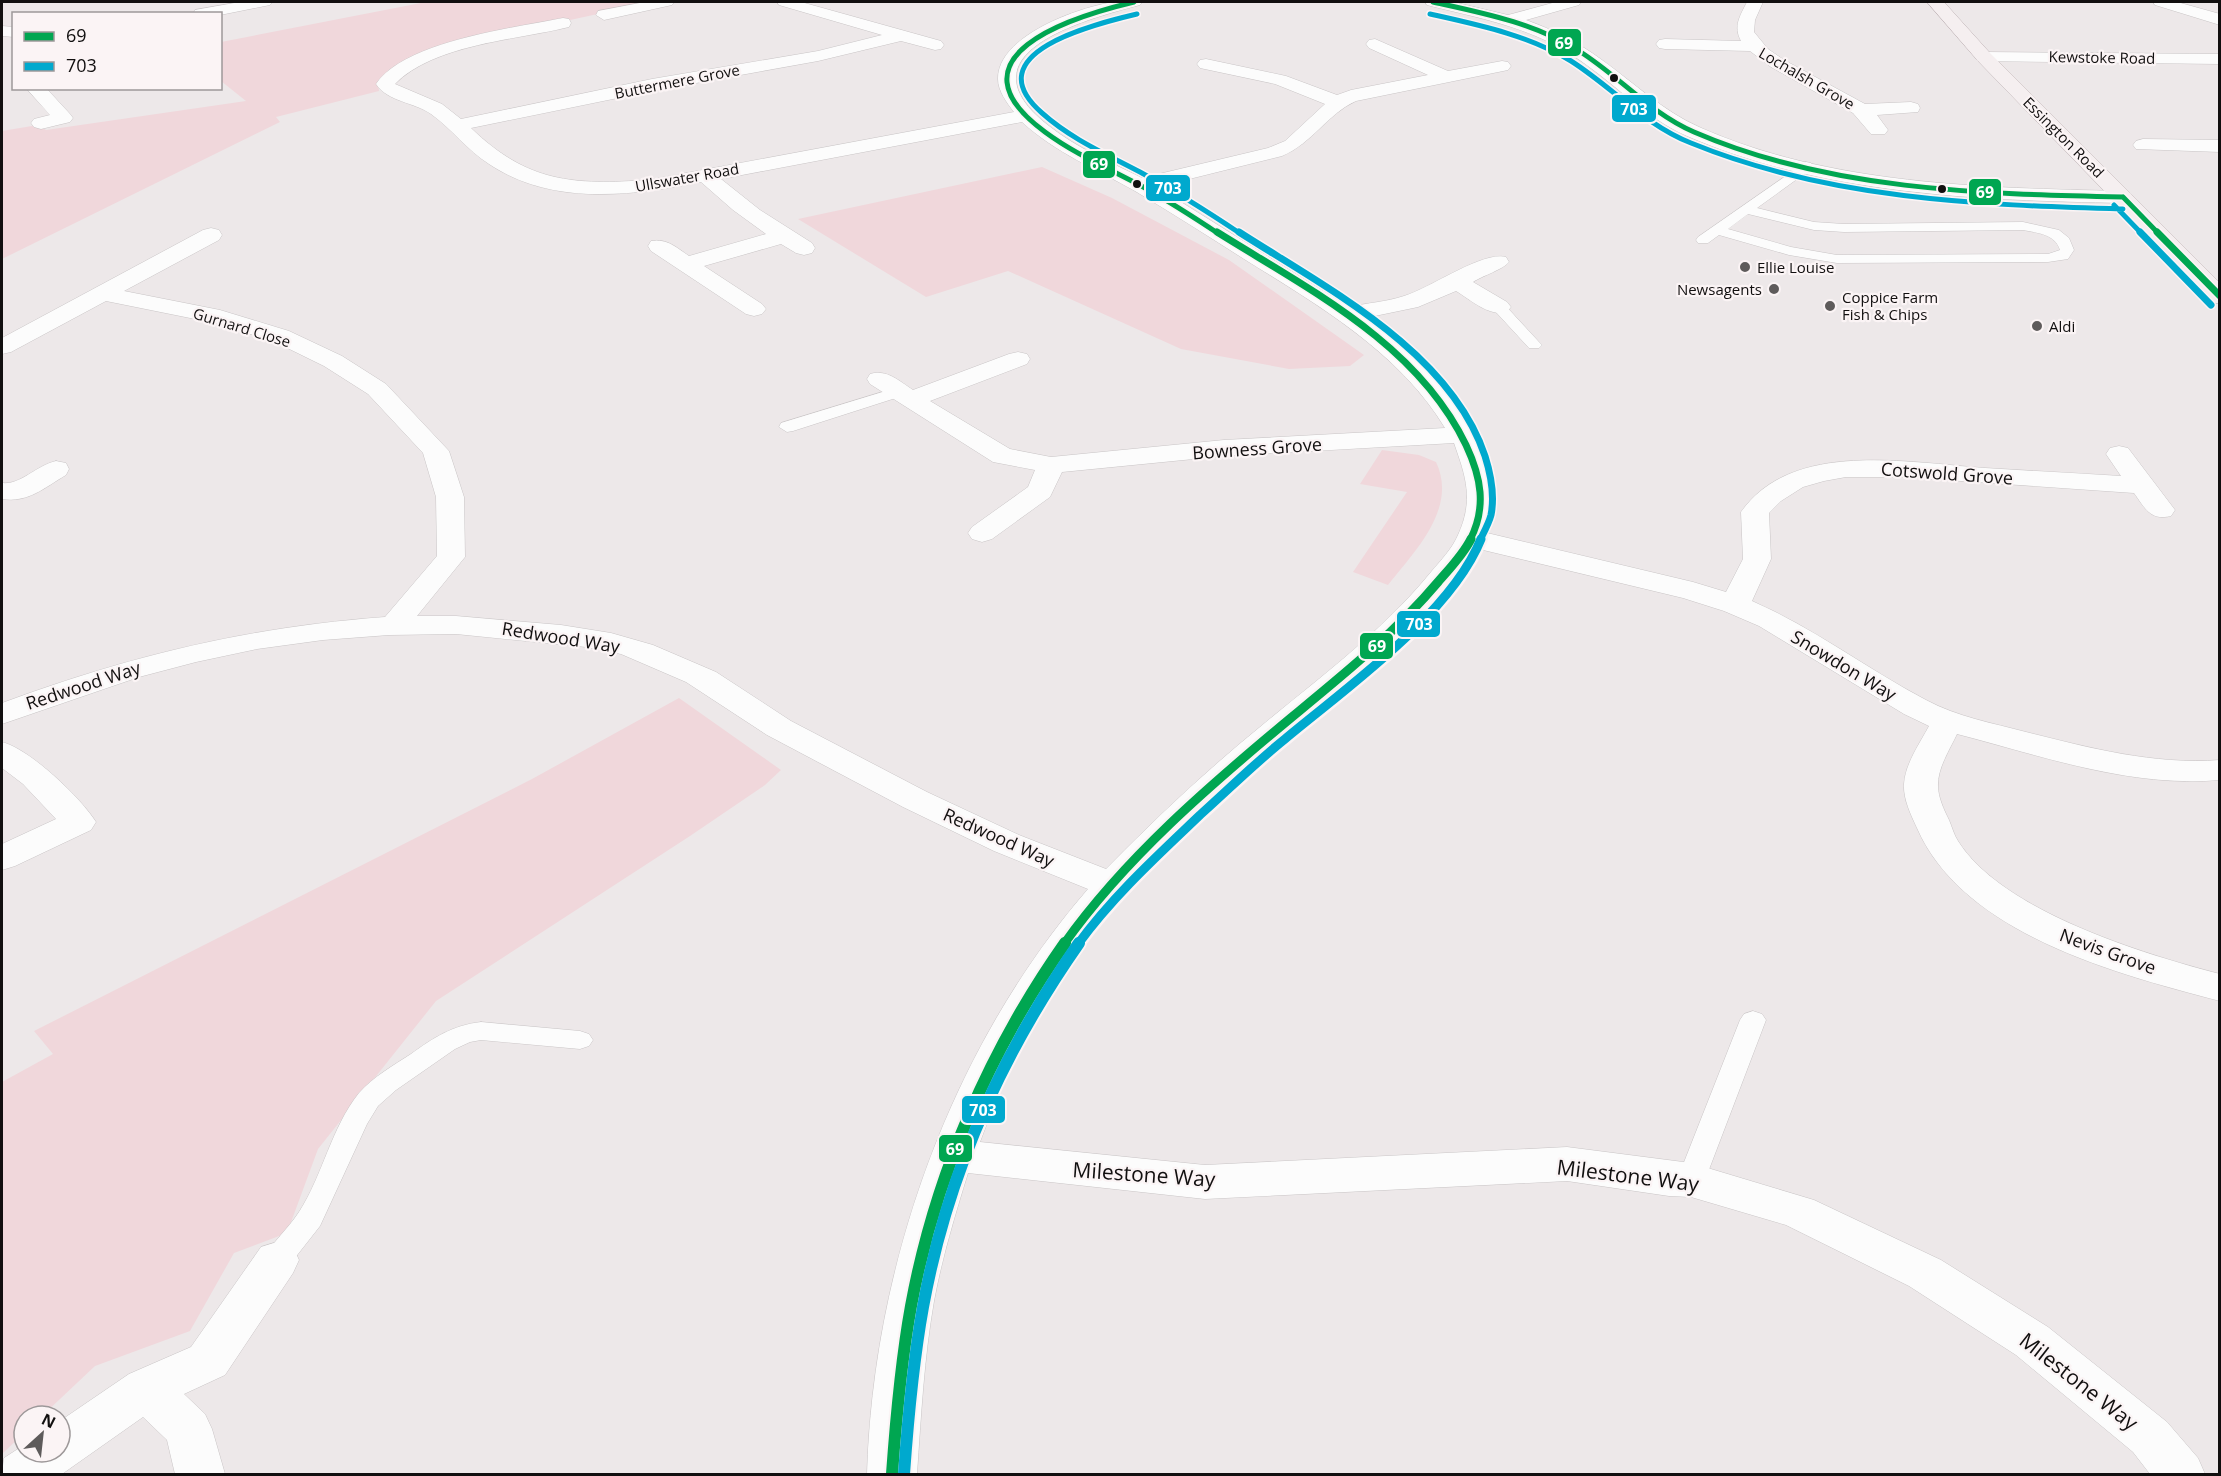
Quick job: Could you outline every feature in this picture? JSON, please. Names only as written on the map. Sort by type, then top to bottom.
[{"type":"main road","name":"Essington Road","points":[[1935,2],[1984,57],[2220,297]]},
{"type":"street","points":[[212,12],[264,2]]},
{"type":"street","points":[[604,15],[666,2]]},
{"type":"street","name":"Buttermere Grove","points":[[785,2],[935,45]]},
{"type":"street","points":[[892,1474],[899,1384],[917,1276],[952,1155],[1001,1045],[1032,991],[1067,940],[1112,885],[1246,756],[1388,637],[1436,587],[1472,538],[1481,504],[1481,480],[1462,435],[1429,385],[1348,314],[1139,185],[1069,147],[1025,116],[1011,93],[1006,75],[1009,61],[1028,44],[1058,25],[1080,16],[1134,2]]},
{"type":"street","points":[[1433,2],[1508,20],[1562,41],[1590,58],[1632,95],[1693,131],[1770,157],[1900,184],[1981,193],[2122,197]]},
{"type":"street","points":[[1508,20],[1573,2]]},
{"type":"street","points":[[1750,2],[1755,2]]},
{"type":"street","name":"Lochalsh Grove","points":[[1755,2],[1746,18],[1745,32],[1752,46],[1791,72],[1862,110],[1878,130]]},
{"type":"street","points":[[2161,2],[2220,20]]},
{"type":"street","name":"Ullswater Road","points":[[563,23],[441,50],[405,67],[386,84],[389,89],[419,99],[436,109],[494,159],[516,173],[563,185],[622,188],[705,175],[1025,116]]},
{"type":"street","name":"Buttermere Grove","points":[[455,126],[652,85],[818,56],[900,36]]},
{"type":"street","points":[[1375,44],[1444,76]]},
{"type":"street","name":"Lochalsh Grove","points":[[1665,44],[1752,46]]},
{"type":"street","points":[[1188,77],[1224,52]]},
{"type":"street","name":"Kewstoke Road","points":[[1984,57],[2220,59]]},
{"type":"street","points":[[1206,64],[1280,80],[1338,102]]},
{"type":"street","points":[[1139,185],[1293,145],[1338,102],[1351,96],[1502,66]]},
{"type":"street","points":[[37,90],[63,118],[41,123]]},
{"type":"street","name":"Lochalsh Grove","points":[[1862,110],[1911,108]]},
{"type":"street","points":[[2165,130],[2182,145]]},
{"type":"street","points":[[2144,145],[2220,146]]},
{"type":"street","points":[[705,175],[728,197],[804,248]]},
{"type":"street","points":[[2,347],[211,235]]},
{"type":"street","points":[[687,264],[783,236]]},
{"type":"street","points":[[659,246],[754,309]]},
{"type":"street","points":[[1348,314],[1410,302],[1497,262]]},
{"type":"street","points":[[1457,282],[1499,308]]},
{"type":"street","name":"Gurnard Close","points":[[102,293],[220,317],[281,336],[333,361],[377,389],[436,451],[450,497],[451,557],[394,625]]},
{"type":"street","points":[[896,390],[1018,359]]},
{"type":"street","name":"Bowness Grove","points":[[896,390],[1002,456],[1051,465],[1224,448],[1462,435]]},
{"type":"street","points":[[2119,454],[2161,510]]},
{"type":"street","points":[[982,533],[1040,491],[1051,465]]},
{"type":"street","name":"Cotswold Grove","points":[[1735,605],[1757,559],[1755,512],[1770,495],[1818,473],[1897,467],[1982,476],[2140,484]]},
{"type":"street","points":[[2,491],[16,493],[56,469]]},
{"type":"street","name":"Snowdon Way","points":[[1472,538],[1693,591],[1735,605],[1770,620],[1915,707],[1947,722],[2113,764],[2196,772],[2220,770]]},
{"type":"street","name":"Redwood Way","points":[[2,714],[44,697],[131,668],[211,647],[296,632],[394,625],[447,624],[560,634],[624,645],[704,679],[785,732],[991,836],[1112,885]]},
{"type":"street","name":"Nevis Grove","points":[[1947,722],[1920,782],[1932,830],[1960,867],[2000,901],[2067,939],[2188,980],[2220,988]]},
{"type":"street","points":[[2,752],[35,777],[80,822],[2,858]]},
{"type":"street","name":"Milestone Way","points":[[952,1155],[1205,1182],[1567,1164],[1669,1179],[1691,1179],[1799,1212],[1925,1273],[2032,1341],[2150,1437],[2180,1474]]},
{"type":"street","points":[[72,1440],[146,1389],[208,1361],[277,1260]]},
{"type":"street","points":[[146,1389],[188,1429],[200,1474]]},
{"type":"street","points":[[22,1474],[37,1464]]},
{"type":"lane","points":[[1703,240],[1806,165]]},
{"type":"lane","points":[[1717,230],[1789,251],[1837,259],[2048,258],[2064,256],[2067,250],[2064,241],[2054,233],[2029,227],[1844,228],[1814,226],[1746,209]]},
{"type":"lane","points":[[1499,308],[1534,345]]},
{"type":"lane","points":[[787,427],[896,390]]},
{"type":"lane","points":[[1691,1179],[1753,1020]]},
{"type":"lane","points":[[277,1260],[310,1218],[355,1121],[369,1099],[387,1083],[446,1042],[465,1033],[481,1031],[580,1040]]},
{"type":"shaded area","points":[[426,2],[653,2],[428,51],[389,71],[378,82],[379,91],[276,117],[280,122],[2,259],[2,131],[38,125],[46,130],[246,101],[222,82],[222,42]]},
{"type":"shaded area","points":[[1042,167],[1112,198],[1229,260],[1364,355],[1350,366],[1289,369],[1181,349],[1008,271],[926,297],[798,219]]},
{"type":"shaded area","points":[[1382,450],[1419,455],[1436,462],[1441,479],[1442,496],[1438,512],[1421,543],[1388,585],[1353,572],[1407,492],[1360,484]]},
{"type":"shaded area","points":[[679,698],[781,770],[765,785],[690,836],[436,1001],[318,1149],[287,1233],[234,1253],[190,1331],[95,1366],[55,1404],[12,1404],[12,1444],[2,1454],[2,1082],[53,1054],[34,1031],[532,779]]},
{"type":"transit line","name":"69","points":[[892,1474],[907,1326],[920,1261],[932,1217],[962,1131],[1021,1009],[1066,941],[1112,885],[1137,859],[1243,759],[1372,650],[1420,603],[1466,548],[1472,537],[1480,507],[1481,484],[1478,473],[1456,424],[1434,393],[1408,364],[1379,339],[1314,293],[1185,212],[1087,158],[1044,131],[1026,116],[1013,99],[1007,82],[1009,65],[1020,50],[1036,38],[1077,18],[1134,2]]},
{"type":"transit line","name":"69","points":[[1433,2],[1490,15],[1526,26],[1562,41],[1678,124],[1745,151],[1798,166],[1905,185],[2014,194],[2123,197]]},
{"type":"transit line","name":"703","points":[[904,1474],[916,1348],[923,1306],[947,1208],[963,1159],[983,1111],[1004,1065],[1029,1020],[1085,935],[1140,872],[1262,758],[1382,659],[1451,588],[1476,551],[1491,514],[1492,478],[1479,440],[1459,404],[1431,371],[1399,341],[1328,288],[1205,210],[1065,131],[1043,114],[1027,97],[1020,77],[1024,64],[1034,53],[1050,43],[1088,27],[1137,14]]},
{"type":"transit line","name":"703","points":[[1430,14],[1467,22],[1538,44],[1586,71],[1644,116],[1674,135],[1742,162],[1795,177],[1849,188],[1958,202],[2123,209]]},
{"type":"transit line","name":"69","points":[[2123,197],[2220,296]]},
{"type":"transit line","name":"703","points":[[2114,205],[2211,305]]},
{"type":"place","name":"Ellie Louise","points":[[1745,267]]},
{"type":"place","name":"Newsagents","points":[[1774,289]]},
{"type":"place","name":"Coppice Farm Fish & Chips","points":[[1830,306]]},
{"type":"place","name":"Aldi","points":[[2037,326]]}]
